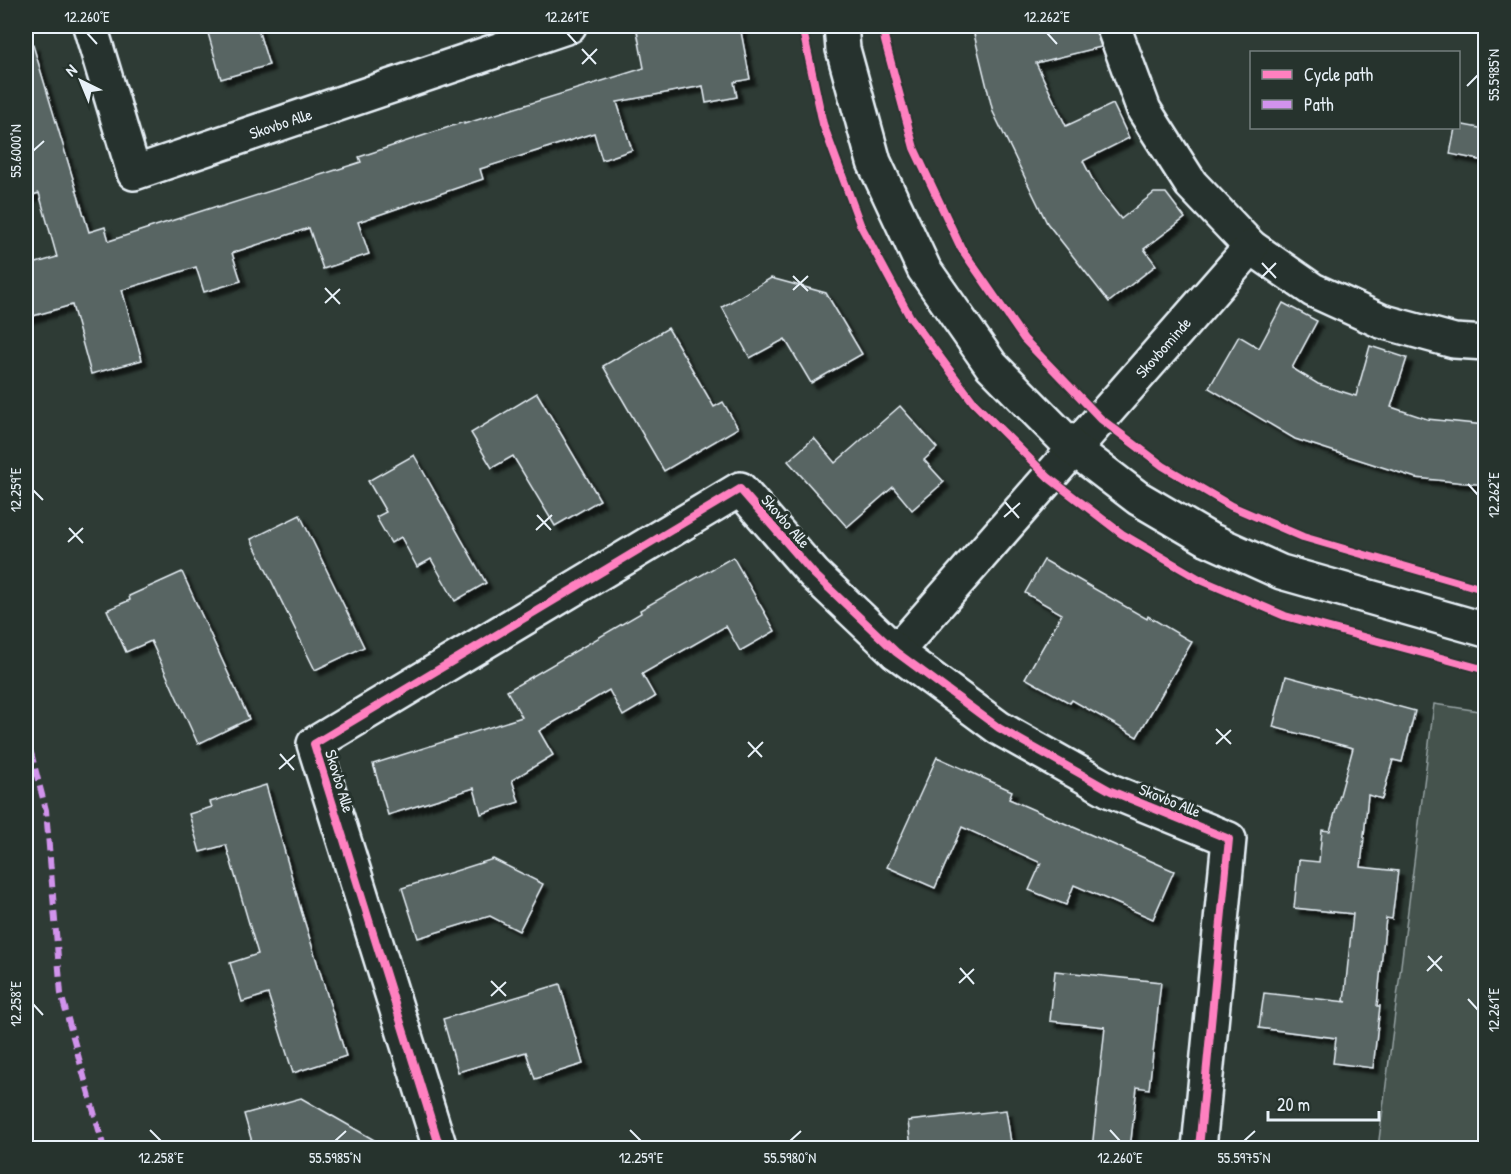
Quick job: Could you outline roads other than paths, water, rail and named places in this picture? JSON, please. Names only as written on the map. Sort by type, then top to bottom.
[{"type":"street","name":"Skovbo Alle","points":[[90,26],[134,173],[569,26]]},
{"type":"street","points":[[841,26],[843,49],[874,162],[924,269],[992,365],[1074,449],[1138,498],[1168,516],[1208,539],[1281,572],[1485,630]]},
{"type":"street","points":[[1113,26],[1144,110],[1191,184],[1251,247],[1313,290],[1382,321],[1454,341],[1485,343]]},
{"type":"street","name":"Skovbominde","points":[[1074,449],[1251,247]]},
{"type":"street","points":[[896,652],[1074,449]]},
{"type":"street","name":"Skovbo Alle","points":[[440,1149],[314,744],[740,489],[814,574],[896,652],[999,728],[1101,785],[1229,839],[1199,1149]]}]
